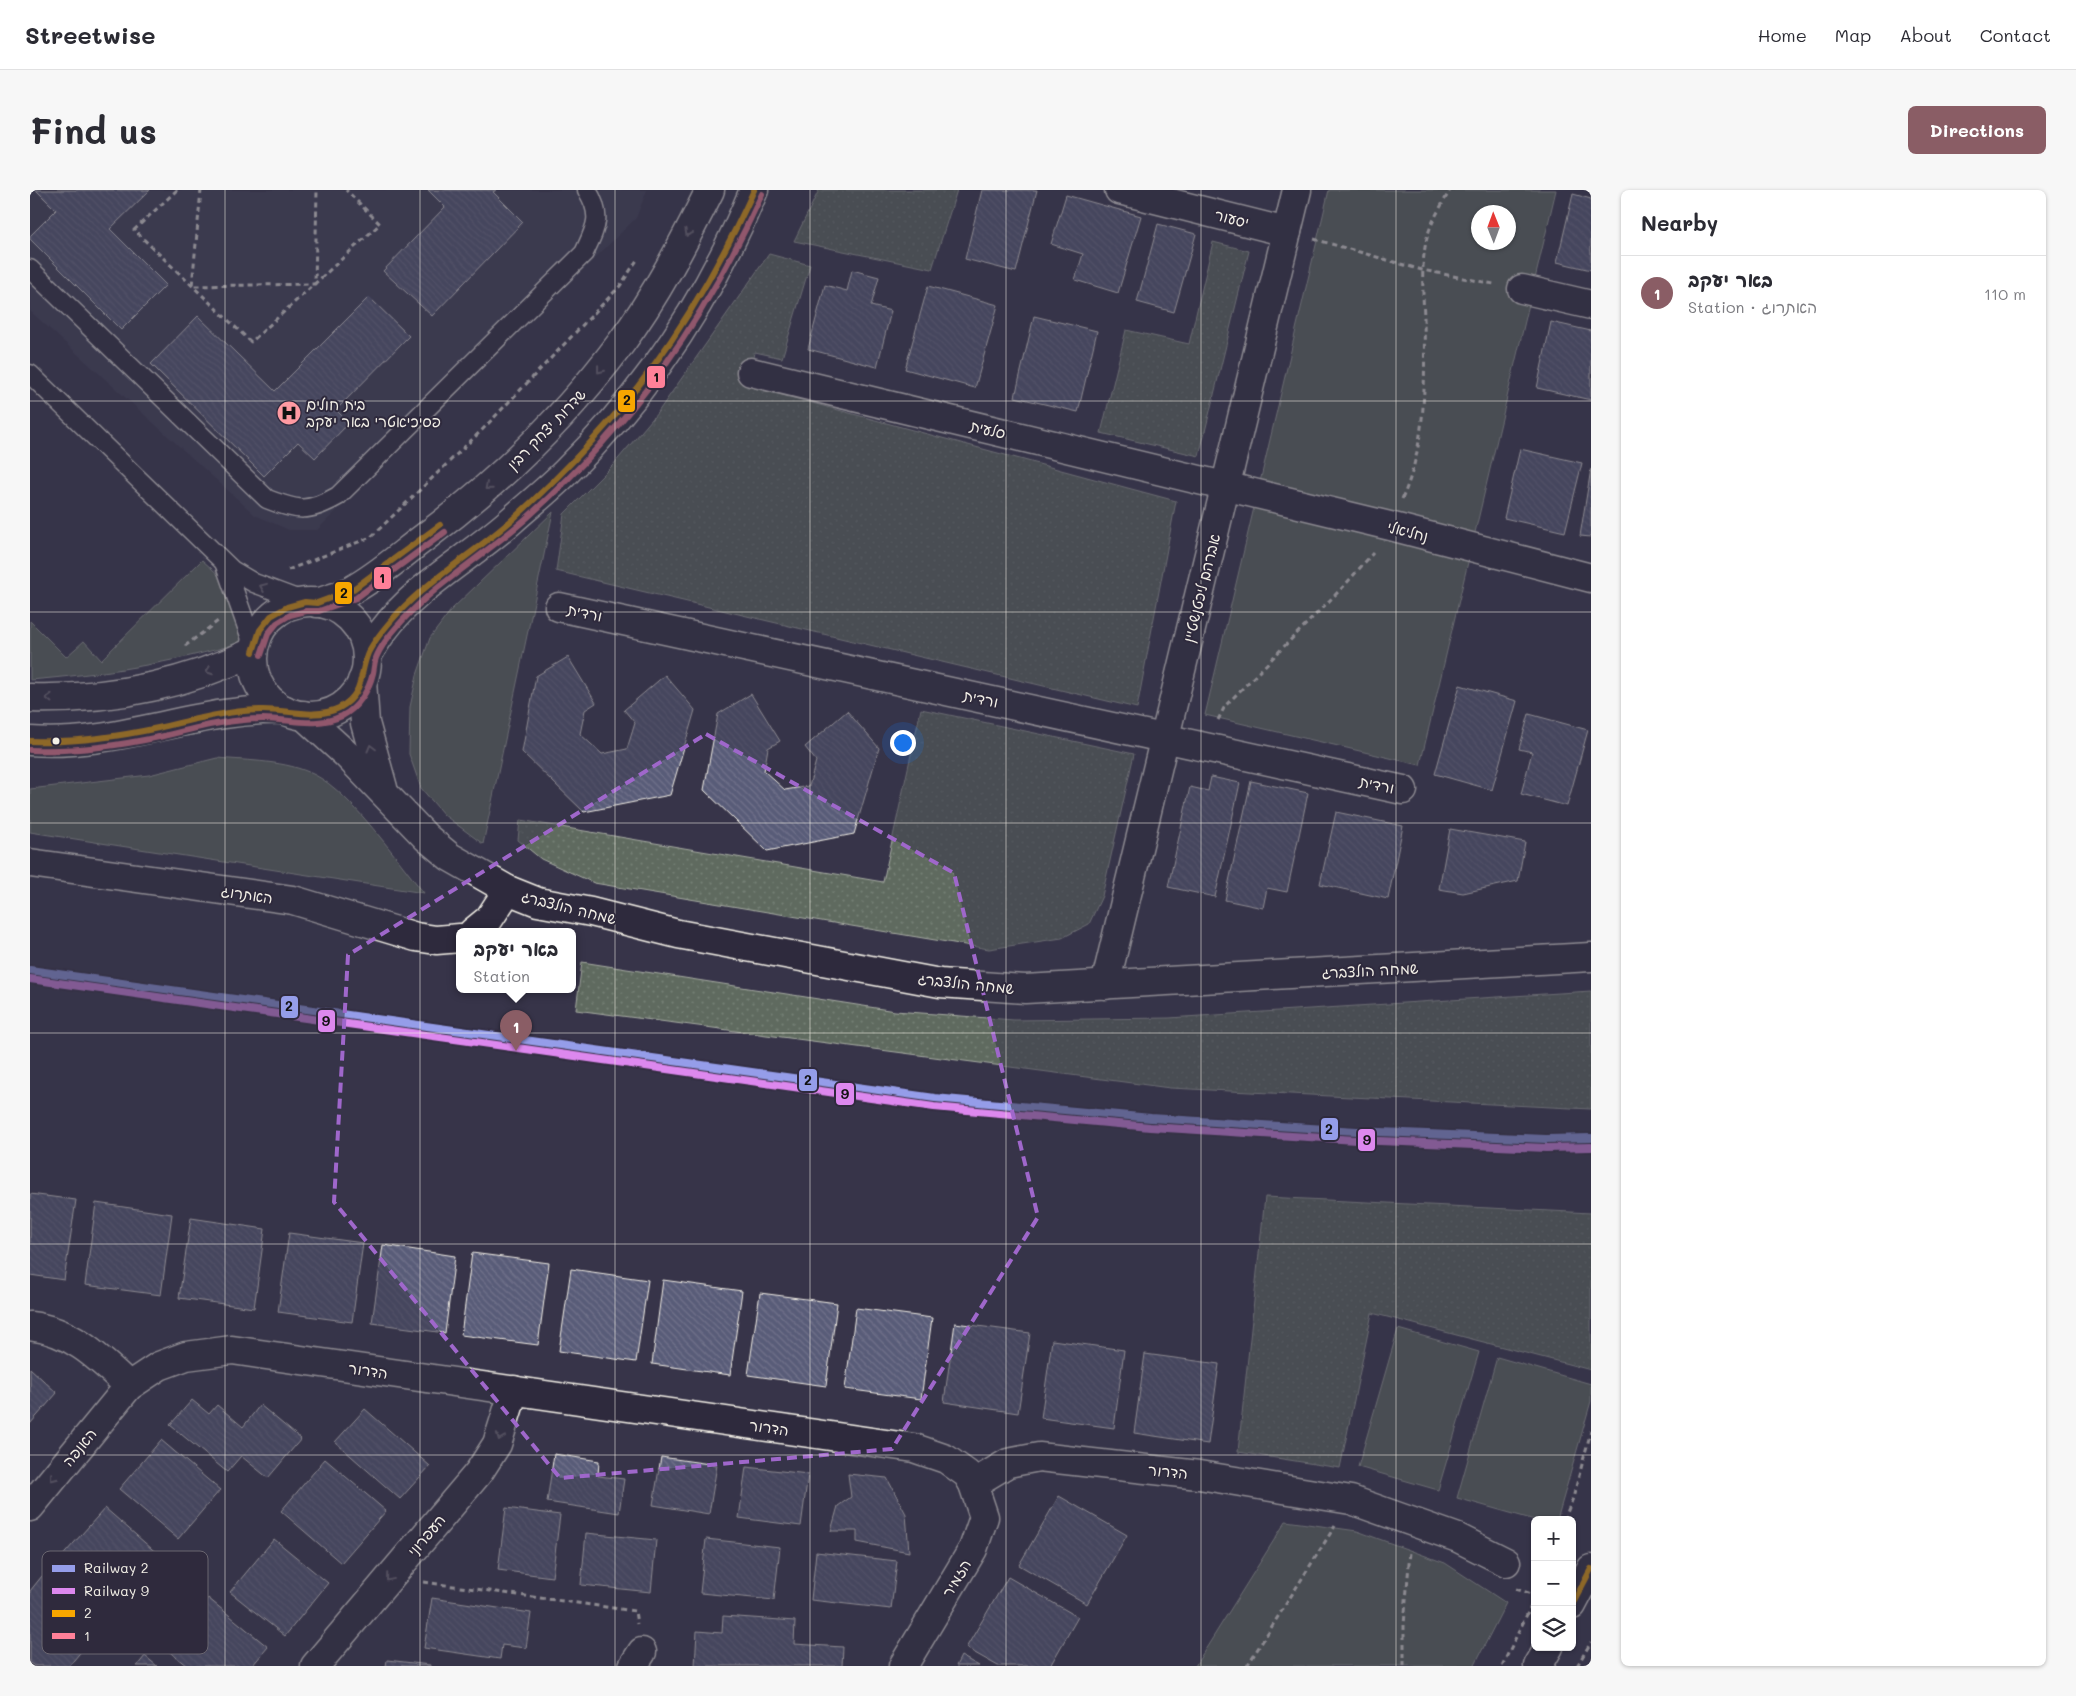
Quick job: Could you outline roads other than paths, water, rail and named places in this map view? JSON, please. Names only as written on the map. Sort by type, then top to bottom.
[{"type":"street","name":"שדרות יצחק רבין","points":[[311,602],[352,590],[377,573],[461,510],[534,445],[589,384],[622,342],[669,267],[710,190]]},
{"type":"street","points":[[30,741],[90,740],[123,735],[220,713],[323,714],[341,707],[355,693],[382,631],[400,612],[420,592],[504,528],[566,472],[620,413],[670,348],[697,306],[734,236],[754,190]]},
{"type":"street","name":"יסעור","points":[[1119,190],[1287,232]]},
{"type":"street","name":"אברהם ליכטנשטיין","points":[[1105,985],[1297,190]]},
{"type":"street","points":[[1522,289],[1591,305]]},
{"type":"street","name":"סלעית","points":[[751,372],[1225,486]]},
{"type":"street","name":"נחליאלי","points":[[1225,486],[1591,578]]},
{"type":"street","points":[[294,713],[269,698],[258,682],[253,665],[254,650],[260,630],[271,616],[287,607],[311,602],[340,610],[353,622],[363,638],[364,669]]},
{"type":"street","name":"ורדית","points":[[560,607],[1403,790]]},
{"type":"street","points":[[30,698],[95,698],[136,692],[194,677],[254,650]]},
{"type":"street","name":"שמחה הולצברג","points":[[364,669],[364,723],[385,794]]},
{"type":"street","name":"שמחה הולצברג","points":[[294,713],[327,736],[427,838],[450,857],[508,890],[538,902],[591,912],[678,934],[940,983],[1024,989],[1591,957]]},
{"type":"street","name":"האתרוג","points":[[30,863],[293,900],[416,937],[436,940],[456,938]]},
{"type":"street","points":[[478,928],[489,919],[508,890]]},
{"type":"street","points":[[30,1326],[44,1328],[72,1338],[95,1354],[129,1386]]},
{"type":"street","name":"הדרור","points":[[129,1386],[159,1366],[186,1356],[232,1350],[914,1448],[946,1459],[967,1474],[973,1484],[1008,1462],[1040,1457],[1199,1475],[1351,1500],[1458,1538],[1506,1562]]},
{"type":"street","name":"האנפה","points":[[30,1507],[129,1386]]},
{"type":"street","name":"העפרוני","points":[[315,1666],[480,1472],[497,1444],[514,1390]]},
{"type":"street","name":"הזמיר","points":[[903,1666],[973,1549],[984,1517],[973,1484]]},
{"type":"street","points":[[1576,1597],[1591,1569]]},
{"type":"street","points":[[1538,1666],[1547,1651]]},
{"type":"lane","points":[[30,269],[267,499],[295,510],[322,505],[338,496],[584,254],[597,226],[597,206],[587,190]]},
{"type":"lane","points":[[30,374],[225,564],[254,583],[311,602]]},
{"type":"lane","points":[[225,564],[233,581],[254,650]]},
{"type":"rail line","name":"2","points":[[30,970],[935,1098],[1151,1118],[1357,1131],[1546,1139],[1591,1138]]},
{"type":"rail line","name":"9","points":[[30,979],[934,1107],[1150,1127],[1356,1140],[1546,1148],[1591,1147]]},
{"type":"place","name":"בית חולים פסיכיאטרי באר יעקב","points":[[289,413]]},
{"type":"place","name":"באר יעקב","points":[[516,1051]]}]
